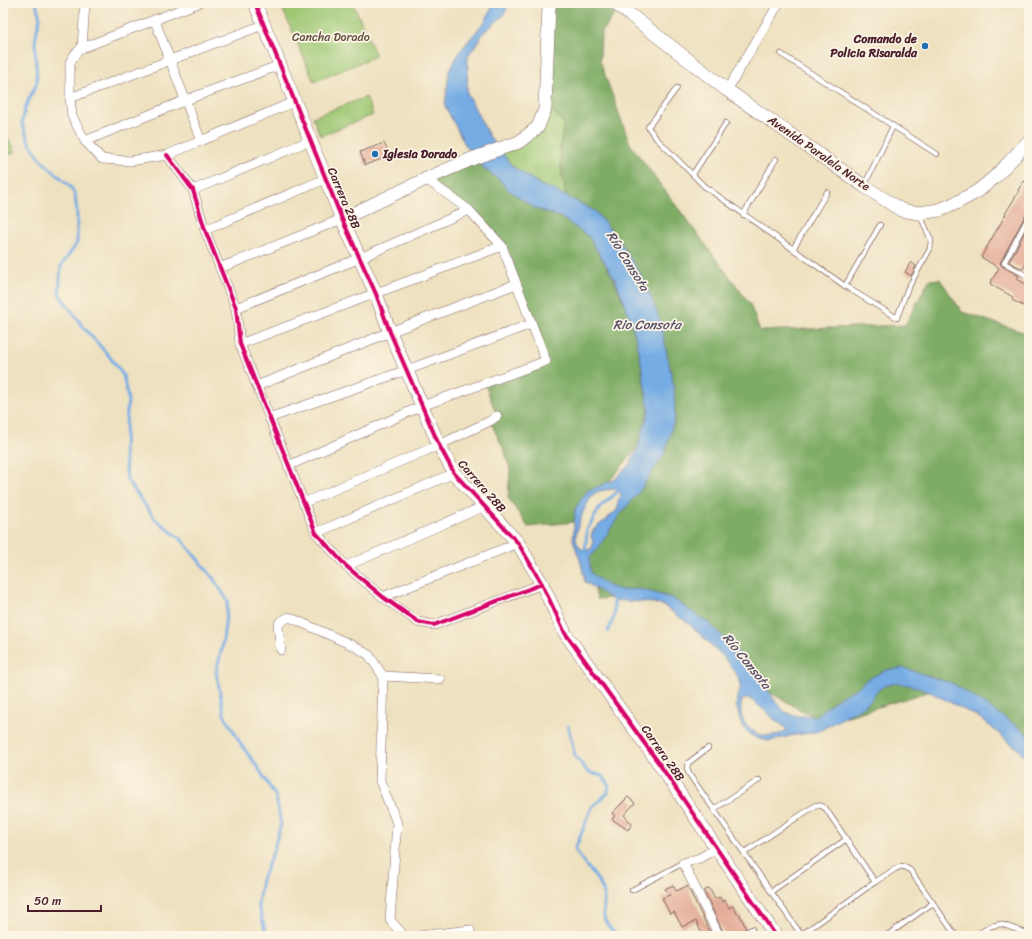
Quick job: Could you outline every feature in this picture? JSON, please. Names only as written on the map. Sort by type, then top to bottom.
[{"type":"street","points":[[82,48],[85,3]]},
{"type":"street","points":[[198,3],[82,48],[76,53],[70,62],[70,98],[72,116],[85,142],[102,159],[130,162],[167,155],[294,102]]},
{"type":"street","name":"Carrera 28B","points":[[255,3],[325,179],[376,294],[390,332],[439,445],[454,473],[518,543],[542,584],[565,633],[658,762],[776,936]]},
{"type":"street","points":[[220,268],[342,219],[474,158],[519,142],[538,127],[545,108],[549,6],[551,3]]},
{"type":"street","name":"Avenida Paralela Norte","points":[[615,3],[727,90],[864,186],[902,210],[919,213],[940,210],[958,202],[978,191],[996,176],[1029,141]]},
{"type":"street","points":[[727,90],[780,3]]},
{"type":"street","points":[[156,20],[201,141]]},
{"type":"street","points":[[70,98],[263,25]]},
{"type":"street","points":[[85,142],[186,100],[280,65]]},
{"type":"street","points":[[192,190],[309,141]]},
{"type":"street","points":[[167,155],[192,190],[205,230],[236,308],[240,344],[316,533],[346,566],[383,597],[418,622],[434,625],[542,584]]},
{"type":"street","points":[[205,230],[325,179]]},
{"type":"street","points":[[288,466],[422,406],[546,361],[502,246],[469,210],[426,179]]},
{"type":"street","points":[[236,308],[360,258],[469,210]]},
{"type":"street","points":[[240,344],[502,246]]},
{"type":"street","points":[[257,386],[390,332],[516,284]]},
{"type":"street","points":[[269,418],[407,370],[531,324]]},
{"type":"street","points":[[303,503],[439,445],[490,421],[497,416]]},
{"type":"street","points":[[316,533],[454,473]]},
{"type":"street","points":[[346,566],[485,506]]},
{"type":"street","points":[[383,597],[518,543]]},
{"type":"street","points":[[281,650],[278,627],[280,622],[289,617],[369,654],[383,676],[380,781],[397,823],[390,920],[404,936]]},
{"type":"street","points":[[383,676],[440,679]]},
{"type":"street","points":[[716,848],[700,858],[683,863],[719,936]]},
{"type":"street","points":[[418,936],[470,930],[471,936]]},
{"type":"lane","points":[[781,54],[938,154]]},
{"type":"lane","points":[[677,88],[648,127],[656,138],[704,186],[845,286],[897,318],[907,290],[930,249],[930,240],[919,213]]},
{"type":"lane","points":[[693,174],[726,123]]},
{"type":"lane","points":[[864,186],[893,126]]},
{"type":"lane","points":[[743,215],[776,159]]},
{"type":"lane","points":[[793,249],[827,192]]},
{"type":"lane","points":[[1029,216],[1004,263],[1029,277]]},
{"type":"lane","points":[[845,286],[880,225]]},
{"type":"lane","points":[[708,748],[688,763],[687,768],[689,774],[802,935],[875,882],[902,866],[910,870],[956,936]]},
{"type":"lane","points":[[714,809],[759,780]]},
{"type":"lane","points":[[745,852],[816,805],[822,806],[826,809],[875,882]]},
{"type":"lane","points":[[772,891],[846,840]]},
{"type":"lane","points":[[632,890],[683,863]]},
{"type":"lane","points":[[886,936],[933,903]]},
{"type":"lane","points":[[975,936],[991,926],[1001,924],[1029,934]]},
{"type":"lane","points":[[739,936],[752,929]]},
{"type":"green space","name":"Cancha Dorado","points":[[280,3],[353,3],[376,56],[314,82]]},
{"type":"green space","points":[[551,3],[615,3],[620,7],[601,33],[600,61],[630,144],[750,304],[760,331],[905,325],[929,280],[940,279],[962,312],[1029,334],[1029,747],[954,684],[825,723],[745,679],[664,595],[597,599],[587,560],[675,416],[644,280],[620,242],[595,211],[566,196],[561,168],[560,148],[564,124],[545,101]]},
{"type":"green space","points":[[366,97],[373,115],[320,136],[313,117]]},
{"type":"green space","points":[[545,101],[564,124],[560,148],[561,168],[566,196],[542,186],[512,166],[498,150],[538,127]]},
{"type":"green space","points":[[3,130],[16,151],[3,158]]},
{"type":"green space","points":[[474,158],[486,170],[534,208],[560,217],[588,236],[613,277],[631,320],[638,347],[649,410],[638,447],[608,483],[587,491],[575,509],[574,522],[528,527],[508,498],[510,469],[505,452],[490,421],[497,416],[485,384],[545,362],[502,246],[469,210],[426,179]]},
{"type":"water","name":"Rio Consota","points":[[492,3],[510,3],[503,16],[485,31],[468,56],[467,93],[489,136],[512,166],[542,186],[552,189],[595,211],[620,242],[644,280],[660,320],[674,388],[675,416],[665,453],[638,493],[618,517],[599,547],[589,559],[591,573],[608,586],[621,590],[640,589],[672,598],[711,625],[749,663],[776,702],[785,712],[798,716],[815,716],[841,696],[857,688],[867,679],[886,670],[904,668],[954,684],[1020,728],[1029,736],[1029,748],[1025,747],[1029,752],[1029,761],[1019,750],[980,718],[932,693],[913,686],[897,683],[884,686],[862,707],[821,730],[770,741],[759,739],[749,734],[742,726],[736,706],[741,684],[737,675],[723,656],[689,624],[664,606],[654,603],[613,600],[585,582],[581,563],[573,540],[575,509],[587,491],[614,480],[631,463],[638,447],[649,410],[638,347],[631,320],[615,279],[588,236],[560,217],[534,208],[506,188],[500,180],[486,170],[468,150],[445,106],[449,71],[461,50],[485,21],[491,10]],"holes":[[[617,489],[620,491],[621,496],[618,500],[618,508],[593,530],[591,536],[593,542],[592,548],[588,550],[581,549],[576,541],[576,534],[582,514],[589,501],[597,492]],[[748,698],[758,705],[787,730],[769,736],[753,731],[747,726],[743,719],[741,710],[742,700]]]},
{"type":"building","name":"Iglesia Dorado","points":[[384,143],[390,156],[365,165],[360,152]]},
{"type":"building","points":[[1024,181],[1029,185],[1029,212],[1026,214],[1000,263],[1002,266],[1019,276],[1017,279],[1029,286],[1029,309],[1012,300],[1013,297],[990,284],[999,268],[981,257]]},
{"type":"building","points":[[1029,224],[1029,259],[1023,269],[1009,262]]},
{"type":"building","points":[[911,262],[916,266],[911,276],[905,272]]},
{"type":"building","points":[[628,797],[635,803],[624,815],[632,824],[628,830],[612,819],[615,816],[612,813]]},
{"type":"building","points":[[673,885],[676,891],[687,886],[712,936],[703,936],[696,921],[682,927],[674,912],[670,914],[662,898],[670,895],[665,889]]},
{"type":"building","points":[[709,888],[715,899],[720,897],[722,902],[725,900],[729,908],[733,906],[737,914],[739,913],[746,928],[737,933],[735,936],[725,936],[704,891]]},
{"type":"waterway","points":[[36,3],[40,18],[35,43],[37,82],[25,108],[22,123],[29,142],[42,161],[70,186],[75,195],[77,212],[77,243],[61,266],[59,294],[84,328],[109,356],[123,375],[128,399],[124,450],[127,480],[155,519],[182,540],[213,578],[228,601],[222,648],[216,672],[224,714],[242,746],[257,766],[276,797],[281,824],[273,852],[262,879],[258,905],[268,936]]},
{"type":"waterway","name":"Río Consota","points":[[585,553],[587,530],[600,507],[622,488]]},
{"type":"waterway","points":[[608,631],[614,617],[614,598]]},
{"type":"waterway","points":[[568,726],[575,756],[588,772],[602,776],[609,784],[608,793],[592,807],[575,849],[604,892],[603,911],[605,920],[609,927],[618,936]]},
{"type":"waterway","name":"Río Consota","points":[[1023,745],[1029,750]]},
{"type":"cycle path","points":[[255,3],[342,219],[376,294],[390,332],[439,445],[454,473],[518,543],[542,584],[565,633],[658,762],[776,936]]},
{"type":"cycle path","points":[[167,155],[193,190],[205,230],[236,308],[240,344],[316,533],[346,566],[383,597],[418,622],[434,625],[542,584]]},
{"type":"place","name":"Comando de Policia Risaralda","points":[[925,46]]},
{"type":"place","name":"Iglesia Dorado","points":[[375,154]]}]
